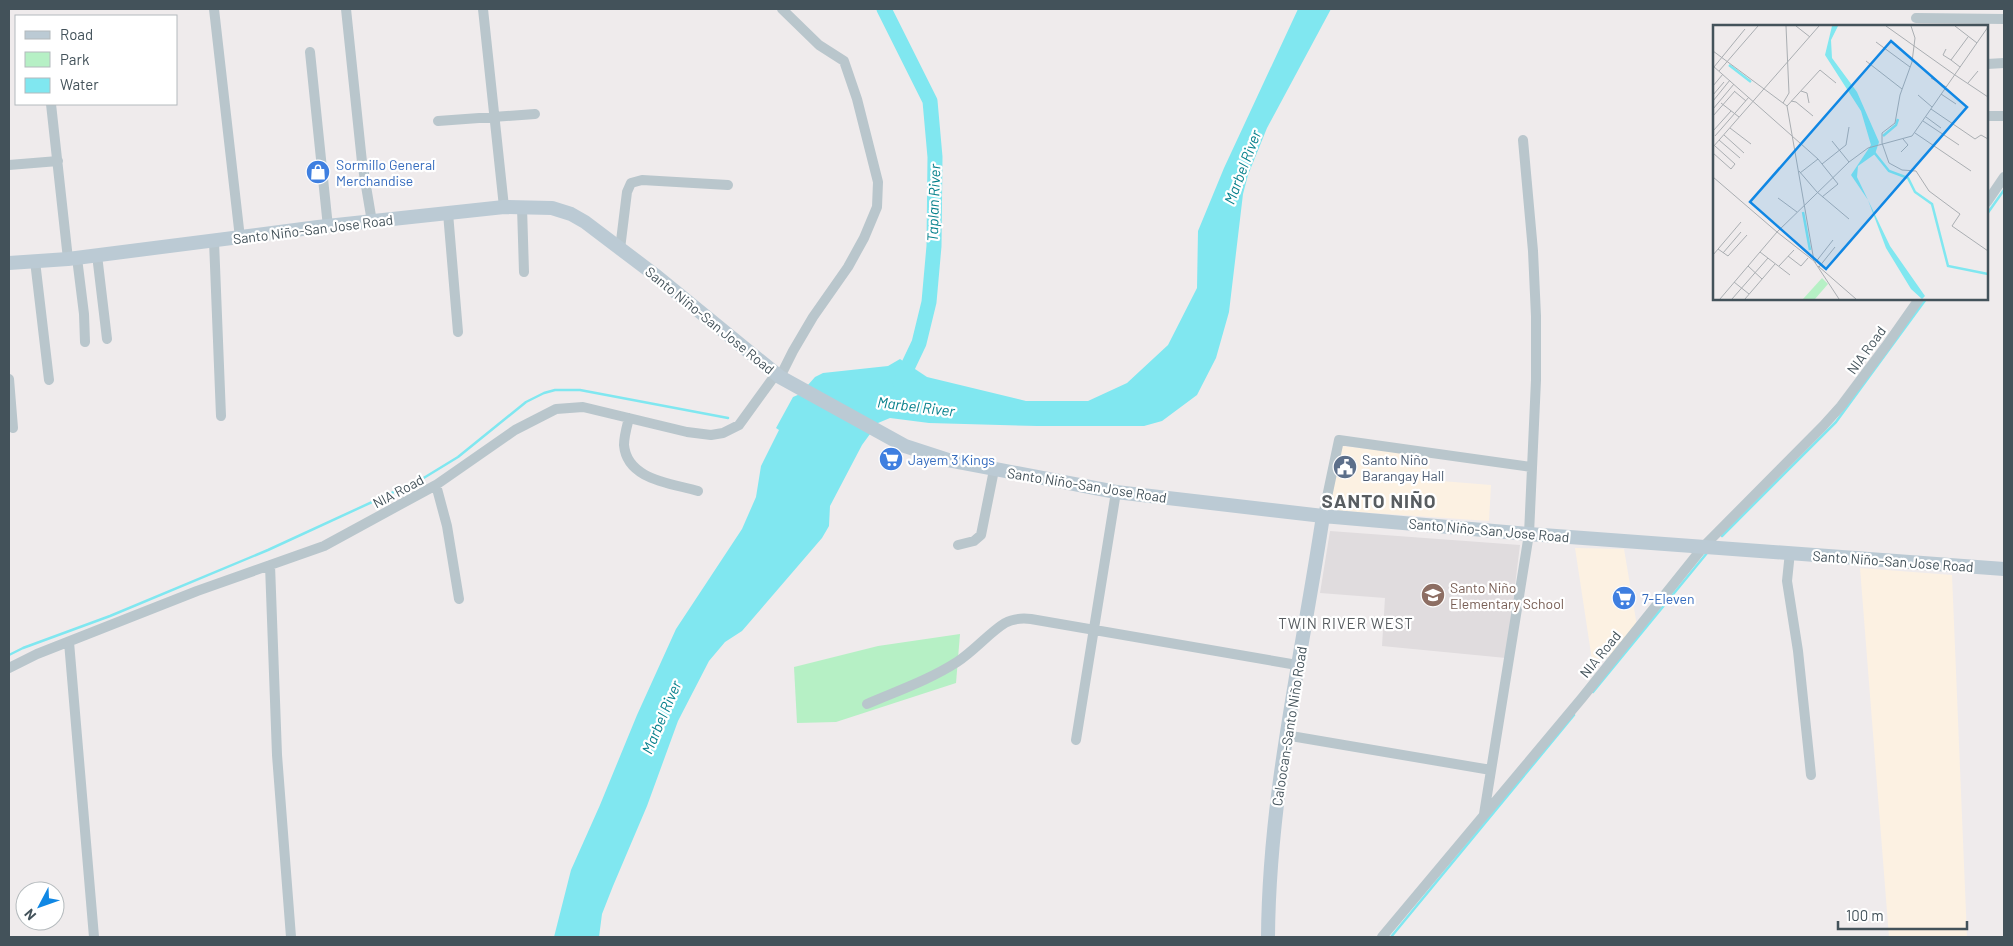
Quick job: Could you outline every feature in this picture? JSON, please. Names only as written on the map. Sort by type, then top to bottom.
[{"type":"main road","name":"Santo Niño-San Jose Road","points":[[9,262],[73,258],[504,207],[552,208],[571,214],[585,222],[778,376],[885,436],[933,456],[994,470],[1116,492],[1323,516],[1529,534],[2004,569]]},
{"type":"main road","name":"Caloocan-Santo Niño Road","points":[[1268,937],[1273,830],[1285,735],[1323,516]]},
{"type":"street","points":[[214,9],[240,238]]},
{"type":"street","points":[[346,9],[361,152],[372,222]]},
{"type":"street","points":[[483,9],[504,207]]},
{"type":"street","name":"NIA Road","points":[[9,668],[37,654],[196,591],[324,546],[436,485],[515,430],[556,409],[583,407],[699,434],[711,435],[732,430],[746,417],[778,376],[801,337],[848,267],[864,238],[877,207],[878,182],[857,99],[844,61],[819,45],[782,9]]},
{"type":"street","points":[[1916,18],[2004,19]]},
{"type":"street","points":[[310,52],[328,227]]},
{"type":"street","points":[[1988,64],[2004,63]]},
{"type":"street","points":[[51,105],[73,258],[84,314],[85,342]]},
{"type":"street","points":[[438,121],[535,114]]},
{"type":"street","points":[[1988,116],[2004,116]]},
{"type":"street","points":[[1484,815],[1529,534],[1536,380],[1536,316],[1533,251],[1523,140]]},
{"type":"street","points":[[9,165],[58,161]]},
{"type":"street","points":[[1988,201],[2004,177]]},
{"type":"street","points":[[620,249],[627,192],[632,183],[642,180],[728,185]]},
{"type":"street","points":[[522,207],[524,272]]},
{"type":"street","points":[[448,213],[458,332]]},
{"type":"street","points":[[214,241],[221,416]]},
{"type":"street","points":[[96,255],[107,339]]},
{"type":"street","points":[[35,261],[49,380]]},
{"type":"street","name":"NIA Road","points":[[1382,937],[1616,657],[1704,546],[1841,406],[1918,300]]},
{"type":"street","points":[[9,378],[13,428]]},
{"type":"street","points":[[629,418],[624,444],[627,458],[635,468],[647,476],[698,491]]},
{"type":"street","points":[[1323,516],[1339,440],[1531,466]]},
{"type":"street","points":[[958,545],[974,541],[981,535],[994,470]]},
{"type":"street","points":[[436,485],[447,526],[459,599]]},
{"type":"street","points":[[1076,740],[1116,492]]},
{"type":"street","points":[[1790,552],[1787,581],[1798,651],[1811,775]]},
{"type":"street","points":[[270,565],[277,755],[291,937]]},
{"type":"street","points":[[867,704],[933,676],[957,662],[1005,623],[1016,618],[1297,665]]},
{"type":"street","points":[[69,642],[94,937]]},
{"type":"street","points":[[1285,735],[1491,770]]},
{"type":"shaded area","points":[[1341,446],[1430,456],[1429,480],[1491,485],[1489,521],[1329,510]]},
{"type":"shaded area","name":"Santo Niño Elementary School","points":[[1330,531],[1520,545],[1506,658],[1382,646],[1385,598],[1320,593]]},
{"type":"shaded area","points":[[1575,548],[1624,549],[1637,626],[1612,656],[1592,660]]},
{"type":"shaded area","points":[[1860,568],[1952,575],[1967,937],[1889,937]]},
{"type":"green space","points":[[960,634],[956,683],[836,722],[797,723],[794,667],[878,646]]},
{"type":"water","name":"Marbel River","points":[[1298,9],[1331,9],[1267,128],[1248,175],[1243,194],[1229,312],[1216,358],[1197,395],[1162,421],[1144,426],[929,423],[890,418],[878,423],[862,445],[830,506],[829,526],[822,538],[742,631],[725,642],[709,661],[678,721],[647,806],[602,914],[599,937],[554,937],[571,870],[637,715],[676,629],[742,529],[756,497],[761,466],[779,430],[776,428],[793,397],[800,394],[815,377],[823,373],[888,366],[900,359],[927,377],[1026,401],[1088,401],[1127,383],[1168,345],[1197,288],[1198,231],[1224,168]]},
{"type":"waterway","name":"Taplan River","points":[[884,9],[930,101],[935,157],[934,246],[929,302],[919,343],[900,383]]},
{"type":"waterway","points":[[1988,213],[2004,190]]},
{"type":"waterway","points":[[1722,536],[1836,422],[1925,300]]},
{"type":"waterway","points":[[9,655],[110,616],[268,550],[422,479],[458,457],[526,402],[544,393],[555,390],[580,390],[728,418]]},
{"type":"waterway","points":[[1593,692],[1707,553]]},
{"type":"waterway","points":[[1391,937],[1574,715]]},
{"type":"place","name":"Sormillo General Merchandise","points":[[318,172]]},
{"type":"place","name":"Jayem 3 Kings","points":[[891,459]]},
{"type":"place","name":"Santo Niño Barangay Hall","points":[[1345,467]]},
{"type":"place","name":"Santo Niño Elementary School","points":[[1433,595]]},
{"type":"place","name":"7-Eleven","points":[[1624,598]]},
{"type":"district","name":"SANTO NIÑO","points":[[1379,500]]},
{"type":"district","name":"TWIN RIVER WEST","points":[[1346,623]]}]
